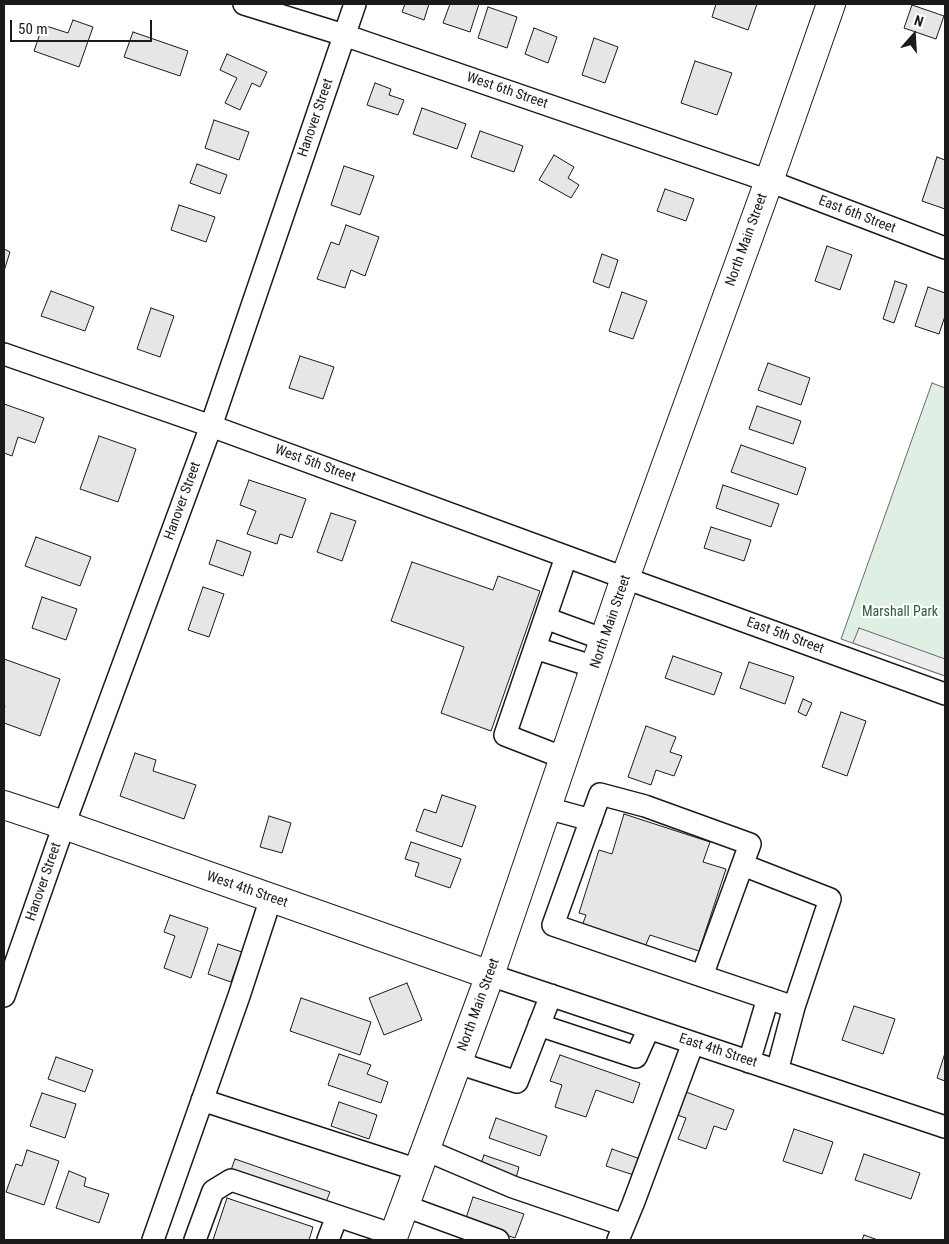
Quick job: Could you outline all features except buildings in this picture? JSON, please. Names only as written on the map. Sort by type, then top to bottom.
[{"type":"main road","name":"North Main Street","points":[[393,1238],[490,975],[625,578],[831,4]]},
{"type":"main road","name":"West 4th Street","points":[[4,805],[490,975]]},
{"type":"street","name":"West 6th Street","points":[[244,4],[344,35],[769,181]]},
{"type":"street","name":"Hanover Street","points":[[4,996],[64,825],[211,426],[355,4]]},
{"type":"street","name":"East 6th Street","points":[[769,181],[945,248]]},
{"type":"street","name":"West 5th Street","points":[[4,354],[211,426],[625,578]]},
{"type":"street","points":[[564,758],[505,735],[566,557]]},
{"type":"street","name":"East 5th Street","points":[[625,578],[945,694]]},
{"type":"street","points":[[545,618],[604,640]]},
{"type":"street","points":[[535,648],[595,667]]},
{"type":"street","points":[[702,976],[750,844],[645,806],[600,794],[553,925],[702,976],[794,1007]]},
{"type":"street","points":[[547,808],[591,820]]},
{"type":"street","points":[[743,866],[830,899],[794,1007],[777,1071]]},
{"type":"street","points":[[153,1240],[239,996],[271,898]]},
{"type":"street","name":"East 4th Street","points":[[490,975],[945,1127]]},
{"type":"street","points":[[458,1063],[517,1082],[551,995]]},
{"type":"street","points":[[749,1062],[768,998]]},
{"type":"street","points":[[539,1025],[636,1057],[649,1028]]},
{"type":"street","points":[[202,1100],[513,1187],[621,1233],[693,1043]]},
{"type":"street","points":[[195,1240],[213,1191],[231,1180],[337,1216],[393,1238]]},
{"type":"street","points":[[405,1206],[498,1240]]},
{"type":"street","points":[[328,1240],[337,1216]]},
{"type":"green space","name":"Marshall Park","points":[[932,383],[945,388],[945,676],[841,639]]},
{"type":"shaded area","points":[[859,628],[945,659],[945,676],[853,643]]}]
